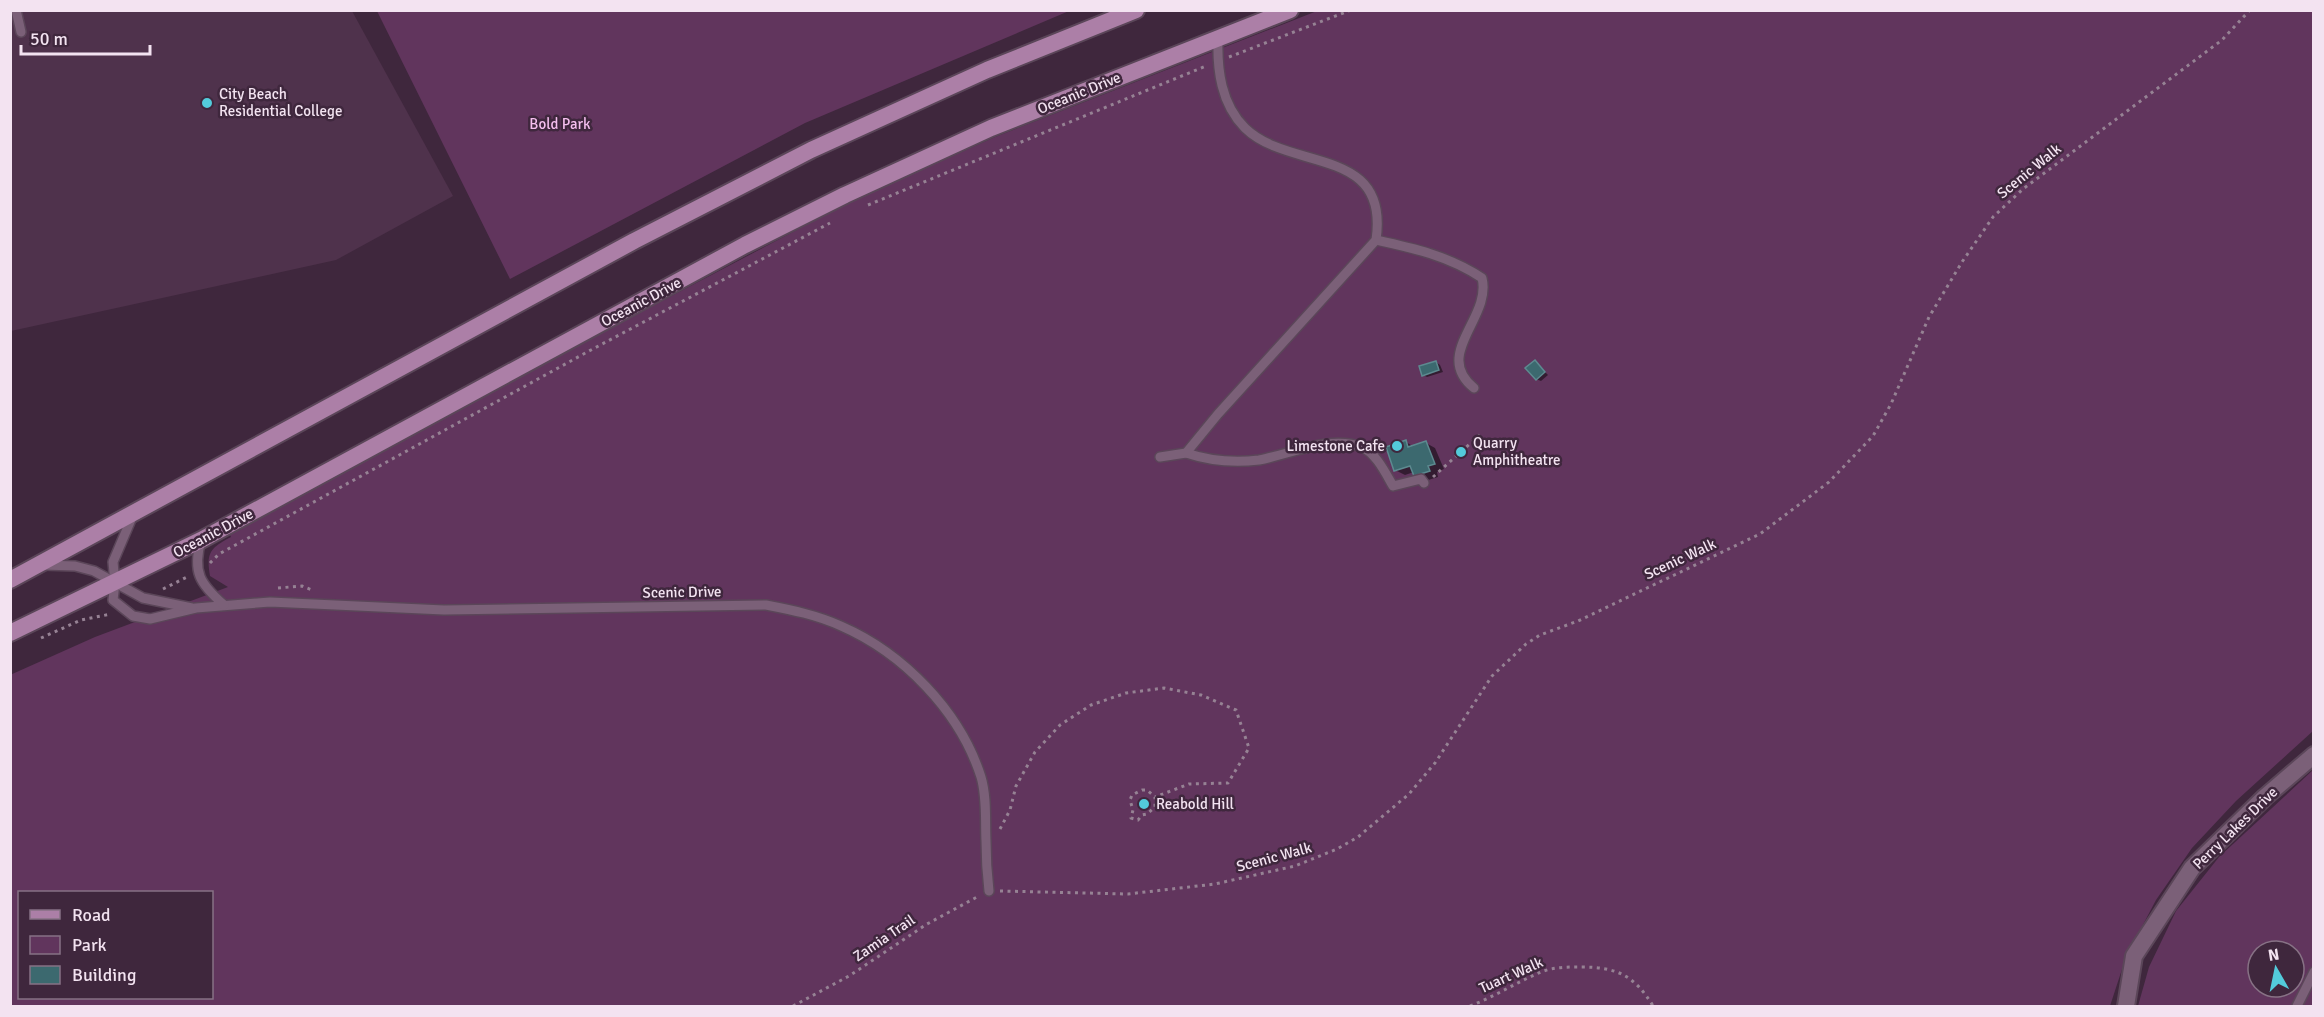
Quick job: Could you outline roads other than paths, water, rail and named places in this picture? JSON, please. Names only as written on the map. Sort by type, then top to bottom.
[{"type":"main road","points":[[10,580],[633,241],[811,150],[987,70],[1136,10]]},
{"type":"main road","name":"Oceanic Drive","points":[[10,633],[201,540],[745,245],[845,195],[991,128],[1290,10]]},
{"type":"street","name":"Perry Lakes Drive","points":[[2126,1006],[2134,956],[2192,868],[2265,797],[2313,755]]},
{"type":"lane","points":[[16,10],[21,32]]},
{"type":"lane","points":[[1186,453],[1218,414],[1376,240],[1379,218],[1373,198],[1362,181],[1343,169],[1273,146],[1246,128],[1234,112],[1223,88],[1217,62],[1218,38]]},
{"type":"lane","points":[[1376,240],[1432,253],[1465,267],[1482,278],[1484,289],[1482,302],[1459,353],[1459,370],[1474,388]]},
{"type":"lane","points":[[1160,457],[1186,453],[1220,461],[1243,461],[1315,446],[1340,444],[1364,448],[1378,462],[1393,486],[1421,479],[1424,483]]},
{"type":"lane","points":[[115,582],[113,562],[133,515]]},
{"type":"lane","points":[[201,540],[197,556],[198,572],[204,586],[224,605]]},
{"type":"lane","name":"Scenic Drive","points":[[38,565],[75,566],[94,571],[143,598],[195,608]]},
{"type":"lane","name":"Scenic Drive","points":[[115,582],[113,600],[133,616],[150,619],[195,608],[270,602],[444,610],[766,605],[804,612],[869,640],[899,660],[954,722],[969,748],[981,778],[986,807],[989,891]]},
{"type":"lane","points":[[2297,1006],[2313,972]]},
{"type":"place","name":"City Beach Residential College","points":[[207,103]]},
{"type":"place","name":"Limestone Cafe","points":[[1397,446]]},
{"type":"place","name":"Quarry Amphitheatre","points":[[1461,452]]},
{"type":"place","name":"Reabold Hill","points":[[1144,804]]},
{"type":"park label","name":"Bold Park","points":[[560,124]]}]
